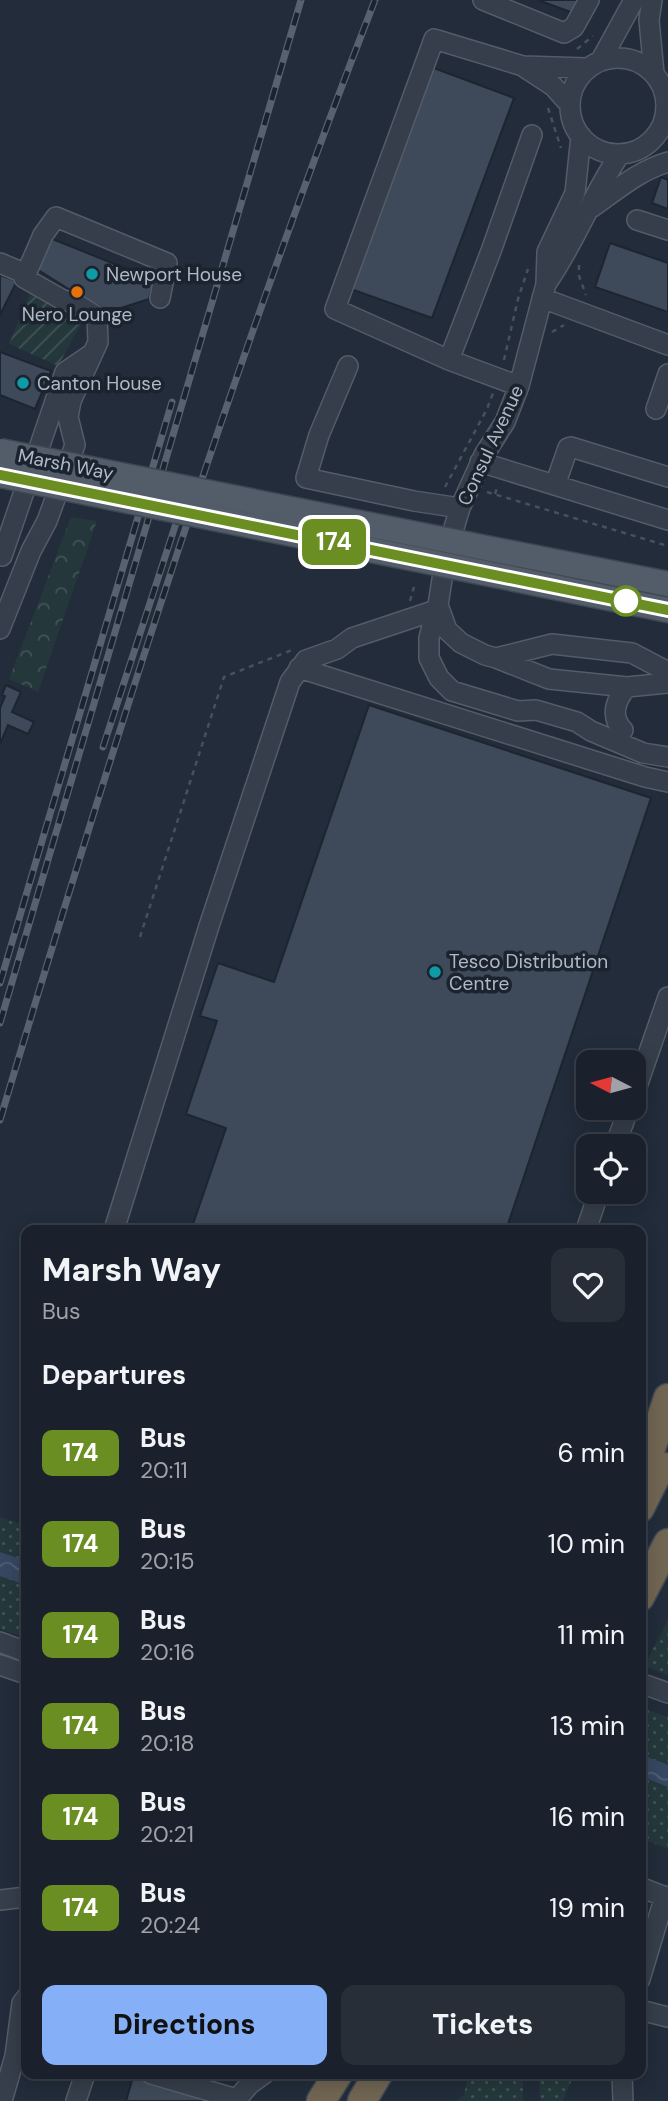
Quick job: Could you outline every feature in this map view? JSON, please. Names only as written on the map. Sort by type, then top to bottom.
[{"type":"highway","points":[[646,1463],[668,1398]]},
{"type":"highway","points":[[646,1496],[668,1452]]},
{"type":"highway","points":[[646,1587],[668,1543]]},
{"type":"highway","points":[[321,2101],[335,2079]]},
{"type":"highway","points":[[362,2101],[375,2079]]},
{"type":"main road","name":"Marsh Way","points":[[0,451],[468,557],[668,610]]},
{"type":"main road","name":"Marsh Way","points":[[0,475],[468,557],[668,584]]},
{"type":"street","points":[[483,0],[564,33],[574,27],[589,0]]},
{"type":"street","points":[[570,106],[573,89],[594,64],[634,0]]},
{"type":"street","points":[[652,0],[649,20],[654,73]]},
{"type":"street","points":[[519,386],[449,360],[335,309],[434,39],[555,77],[594,64],[626,58],[641,63],[654,73],[663,87],[667,103],[661,139],[633,152],[620,154],[598,149],[581,136],[555,77]]},
{"type":"street","points":[[449,360],[491,251],[531,135]]},
{"type":"street","name":"Consul Avenue","points":[[577,722],[536,710],[518,711],[452,691],[444,686],[429,658],[425,609],[460,508],[480,462],[505,422],[519,386],[544,291],[548,252],[575,193],[581,136]]},
{"type":"street","name":"Consul Avenue","points":[[544,291],[565,257],[605,175],[620,154]]},
{"type":"street","points":[[589,209],[629,179],[668,162]]},
{"type":"street","points":[[0,629],[75,445],[68,417],[71,401],[98,342],[97,317],[24,278],[43,235],[56,217],[167,263],[160,298]]},
{"type":"street","points":[[637,220],[668,230]]},
{"type":"street","points":[[0,262],[26,274]]},
{"type":"street","points":[[544,291],[668,345]]},
{"type":"street","points":[[1,555],[65,372],[90,355]]},
{"type":"street","points":[[348,366],[319,435],[306,478],[460,508]]},
{"type":"street","points":[[656,409],[668,374]]},
{"type":"street","points":[[555,485],[568,448],[571,447],[668,477]]},
{"type":"street","points":[[480,462],[668,520]]},
{"type":"street","points":[[1,555],[34,547]]},
{"type":"street","points":[[116,1225],[213,913],[290,682],[303,658],[337,649],[356,648],[402,631],[409,628],[425,609],[461,643],[549,680],[627,687],[668,677]]},
{"type":"street","points":[[496,658],[551,656],[629,664],[668,677]]},
{"type":"street","points":[[303,658],[645,778],[668,782]]},
{"type":"street","points":[[624,730],[616,723],[615,711],[622,692],[627,687]]},
{"type":"street","points":[[577,722],[602,721],[647,740],[668,756]]},
{"type":"street","points":[[577,722],[591,731],[643,753],[668,756]]},
{"type":"street","points":[[646,1060],[668,997]]},
{"type":"street","points":[[588,1225],[595,1204]]},
{"type":"street","points":[[0,1642],[21,1650]]},
{"type":"street","points":[[0,1665],[21,1672]]},
{"type":"street","points":[[646,1685],[668,1693]]},
{"type":"street","points":[[646,1891],[667,1897],[646,1961]]},
{"type":"street","points":[[0,1900],[21,1898]]},
{"type":"street","points":[[2,2101],[15,2056],[21,2011]]},
{"type":"street","points":[[646,2012],[668,2017]]},
{"type":"street","points":[[76,2101],[83,2079]]},
{"type":"street","points":[[168,2079],[237,2099],[257,2079]]},
{"type":"path","points":[[563,155],[542,96],[555,77],[559,59],[583,46],[592,37]]},
{"type":"path","points":[[437,504],[487,409],[529,268]]},
{"type":"path","points":[[483,488],[495,494],[668,546]]},
{"type":"path","points":[[414,586],[425,609]]},
{"type":"path","points":[[140,937],[224,677],[303,658]]},
{"type":"green space","points":[[32,288],[86,315],[58,366],[9,344]]},
{"type":"green space","points":[[71,517],[97,521],[38,692],[9,679]]},
{"type":"green space","points":[[0,1517],[21,1523],[21,1636],[0,1629]]},
{"type":"green space","points":[[668,1620],[668,1675],[646,1667]]},
{"type":"green space","points":[[646,1709],[668,1717],[668,1849],[646,1840]]},
{"type":"green space","points":[[467,2079],[523,2079],[523,2101],[455,2101],[464,2095]]},
{"type":"green space","points":[[539,2079],[572,2079],[563,2101],[540,2101]]},
{"type":"water","points":[[0,1552],[21,1559],[21,1583],[0,1576]]},
{"type":"water","points":[[646,1756],[668,1765],[668,1787],[646,1778]]},
{"type":"building","points":[[538,0],[581,0],[576,14]]},
{"type":"building","points":[[431,67],[514,98],[432,318],[348,288]]},
{"type":"building","points":[[661,177],[668,180],[668,209],[652,203]]},
{"type":"building","name":"Newport House","points":[[50,238],[154,280],[149,299],[121,308],[102,308],[83,298],[35,268]]},
{"type":"building","points":[[610,243],[668,263],[668,312],[595,287]]},
{"type":"building","points":[[0,275],[17,281],[0,315]]},
{"type":"building","points":[[0,275],[17,281],[0,315]]},
{"type":"building","name":"Canton House","points":[[0,352],[51,371],[35,409],[0,395]]},
{"type":"building","points":[[6,685],[21,692],[12,712],[34,722],[28,734],[8,725],[0,744],[0,708]]},
{"type":"building","name":"Tesco Distribution Centre","points":[[369,705],[651,798],[508,1225],[193,1225],[226,1128],[186,1114],[217,1021],[200,1016],[218,963],[274,982]]},
{"type":"building","points":[[132,2079],[140,2079],[217,2101],[126,2101]]},
{"type":"railway","points":[[0,1023],[301,0]]},
{"type":"railway","points":[[0,1120],[176,556],[272,277],[375,0]]},
{"type":"railway","points":[[0,983],[172,402]]},
{"type":"railway","points":[[103,747],[180,511]]},
{"type":"bus line","name":"174","points":[[0,475],[668,610]]},
{"type":"place","name":"Newport House","points":[[92,274]]},
{"type":"place","name":"Nero Lounge","points":[[77,292]]},
{"type":"place","name":"Canton House","points":[[23,383]]},
{"type":"place","name":"Tesco Distribution Centre","points":[[435,972]]}]
